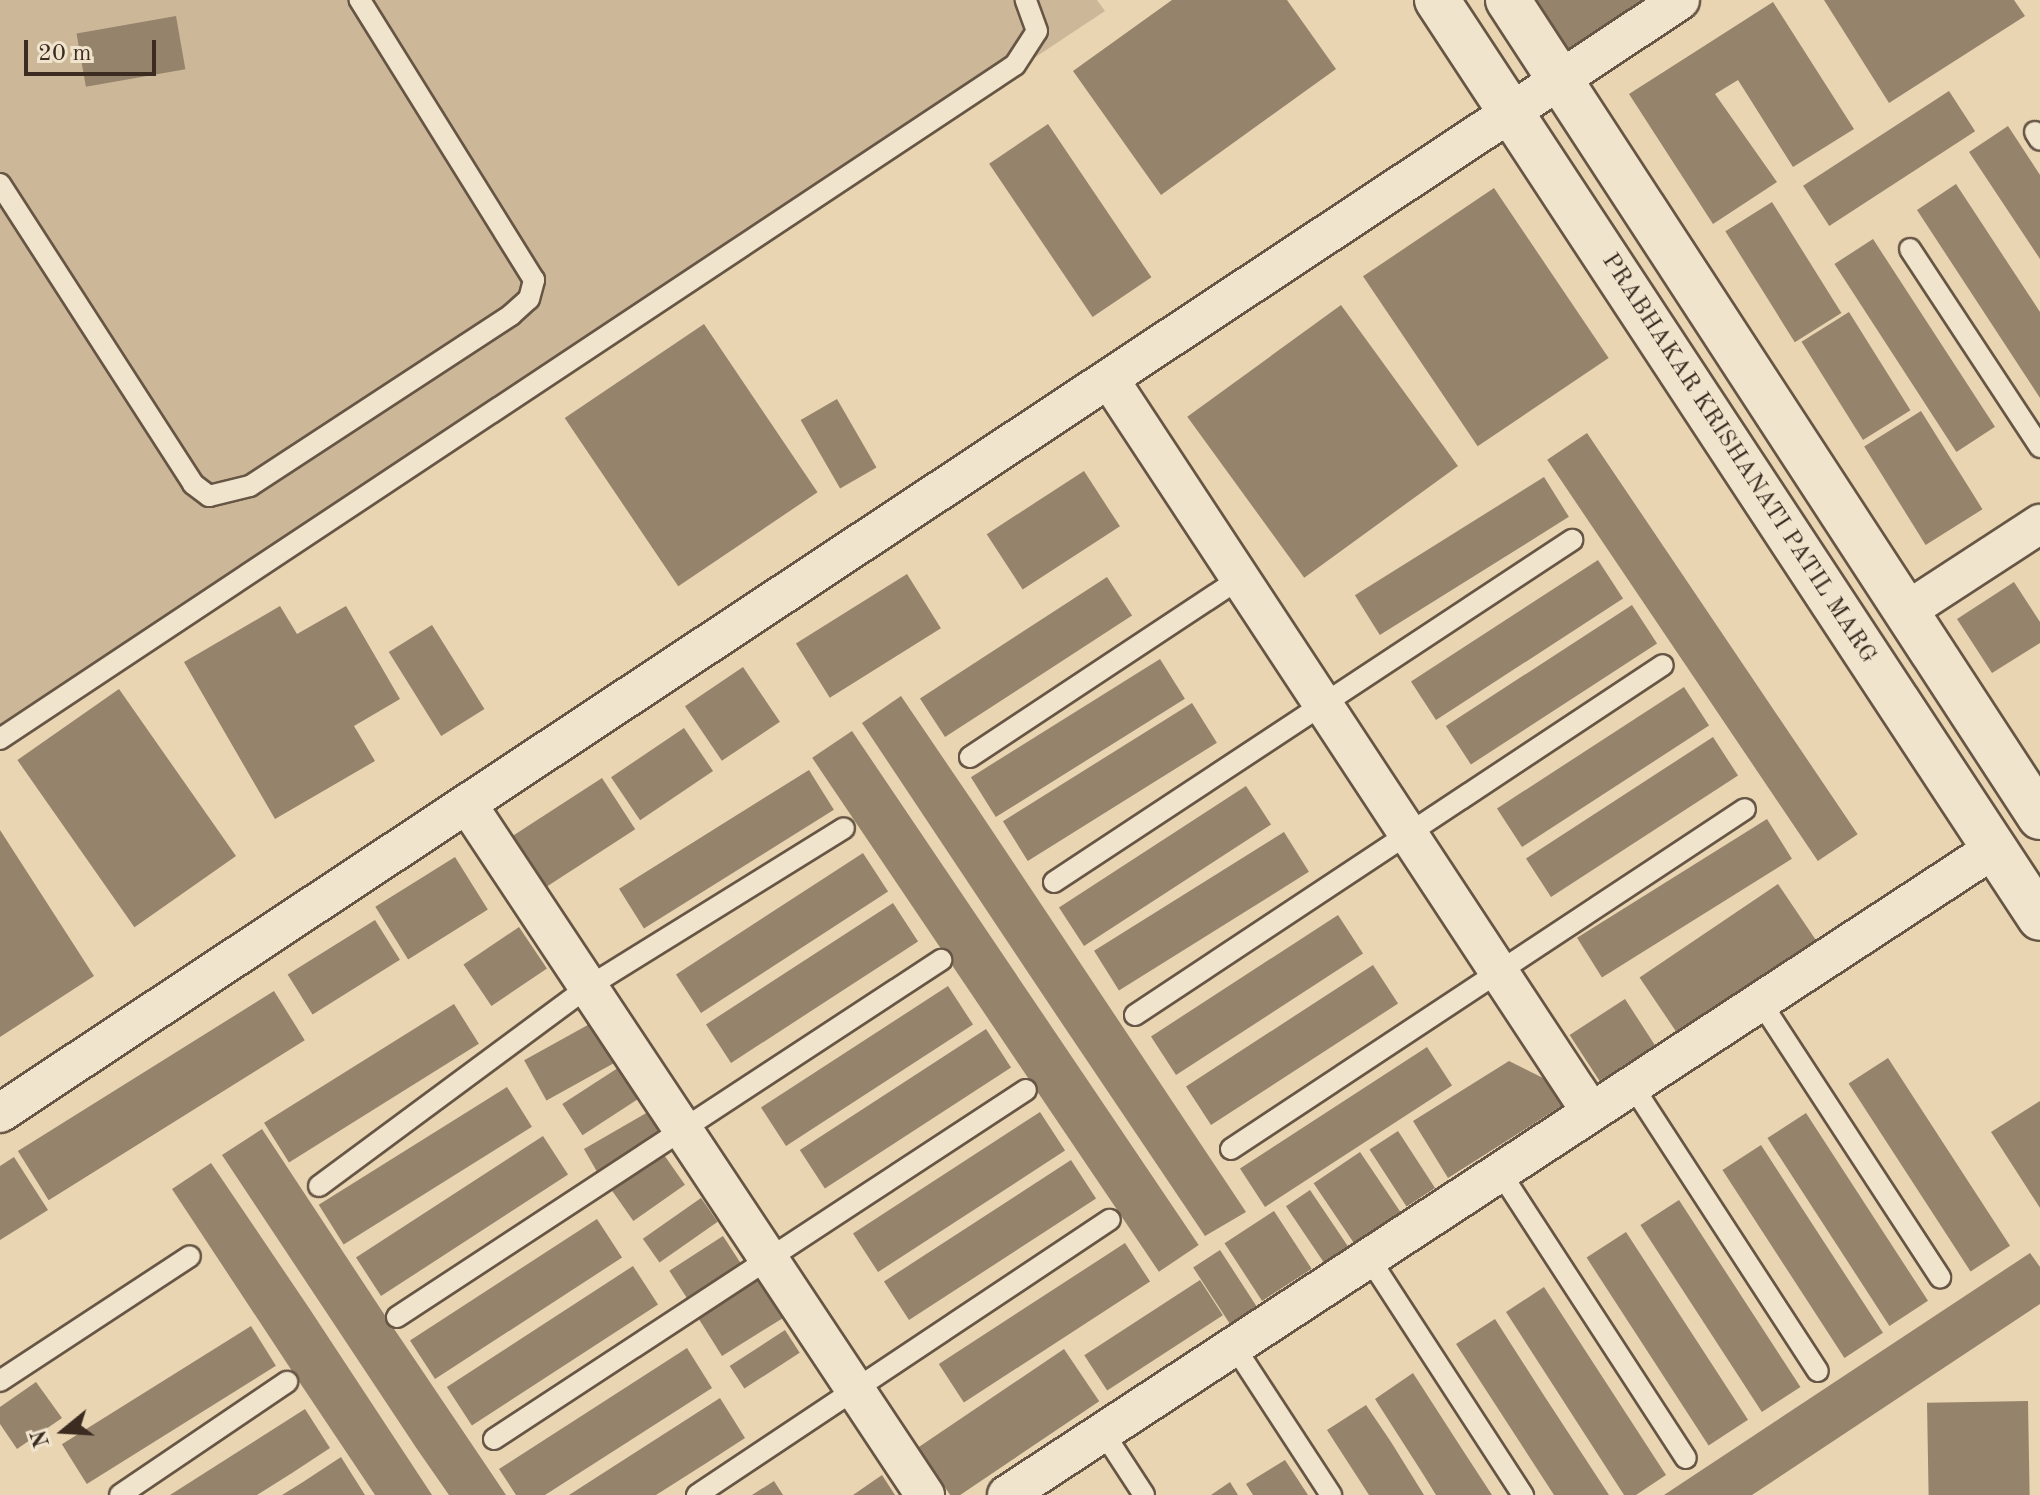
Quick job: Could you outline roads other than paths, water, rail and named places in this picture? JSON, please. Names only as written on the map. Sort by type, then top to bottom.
[{"type":"street","name":"PRABHAKAR KRISHANATI PATIL MARG","points":[[1437,0],[2040,918]]},
{"type":"street","points":[[1508,0],[2040,817]]},
{"type":"street","points":[[0,1113],[1680,0]]},
{"type":"street","points":[[1109,379],[1591,1112]]},
{"type":"street","points":[[1908,610],[2040,524]]},
{"type":"street","points":[[467,804],[764,1261],[856,1389],[925,1495]]},
{"type":"street","points":[[1007,1495],[1995,848]]},
{"type":"lane","points":[[0,184],[193,484],[209,496],[250,486],[511,315],[529,299],[534,280],[360,0]]},
{"type":"lane","points":[[0,739],[1015,65],[1037,31],[1026,0]]},
{"type":"lane","points":[[1910,249],[2040,447]]},
{"type":"lane","points":[[1054,882],[1572,540]]},
{"type":"lane","points":[[970,757],[1240,578]]},
{"type":"lane","points":[[1135,1015],[1663,665]]},
{"type":"lane","points":[[1231,1149],[1745,809]]},
{"type":"lane","points":[[319,1186],[588,987],[844,828]]},
{"type":"lane","points":[[397,1317],[941,960]]},
{"type":"lane","points":[[1760,1001],[1940,1277]]},
{"type":"lane","points":[[1632,1085],[1818,1371]]},
{"type":"lane","points":[[494,1439],[1026,1090]]},
{"type":"lane","points":[[1500,1172],[1686,1458]]},
{"type":"lane","points":[[697,1495],[1110,1220]]},
{"type":"lane","points":[[0,1381],[190,1256]]},
{"type":"lane","points":[[1369,1258],[1523,1495]]},
{"type":"lane","points":[[1234,1346],[1331,1495]]},
{"type":"lane","points":[[120,1495],[287,1382]]},
{"type":"lane","points":[[1103,1432],[1144,1495]]}]
